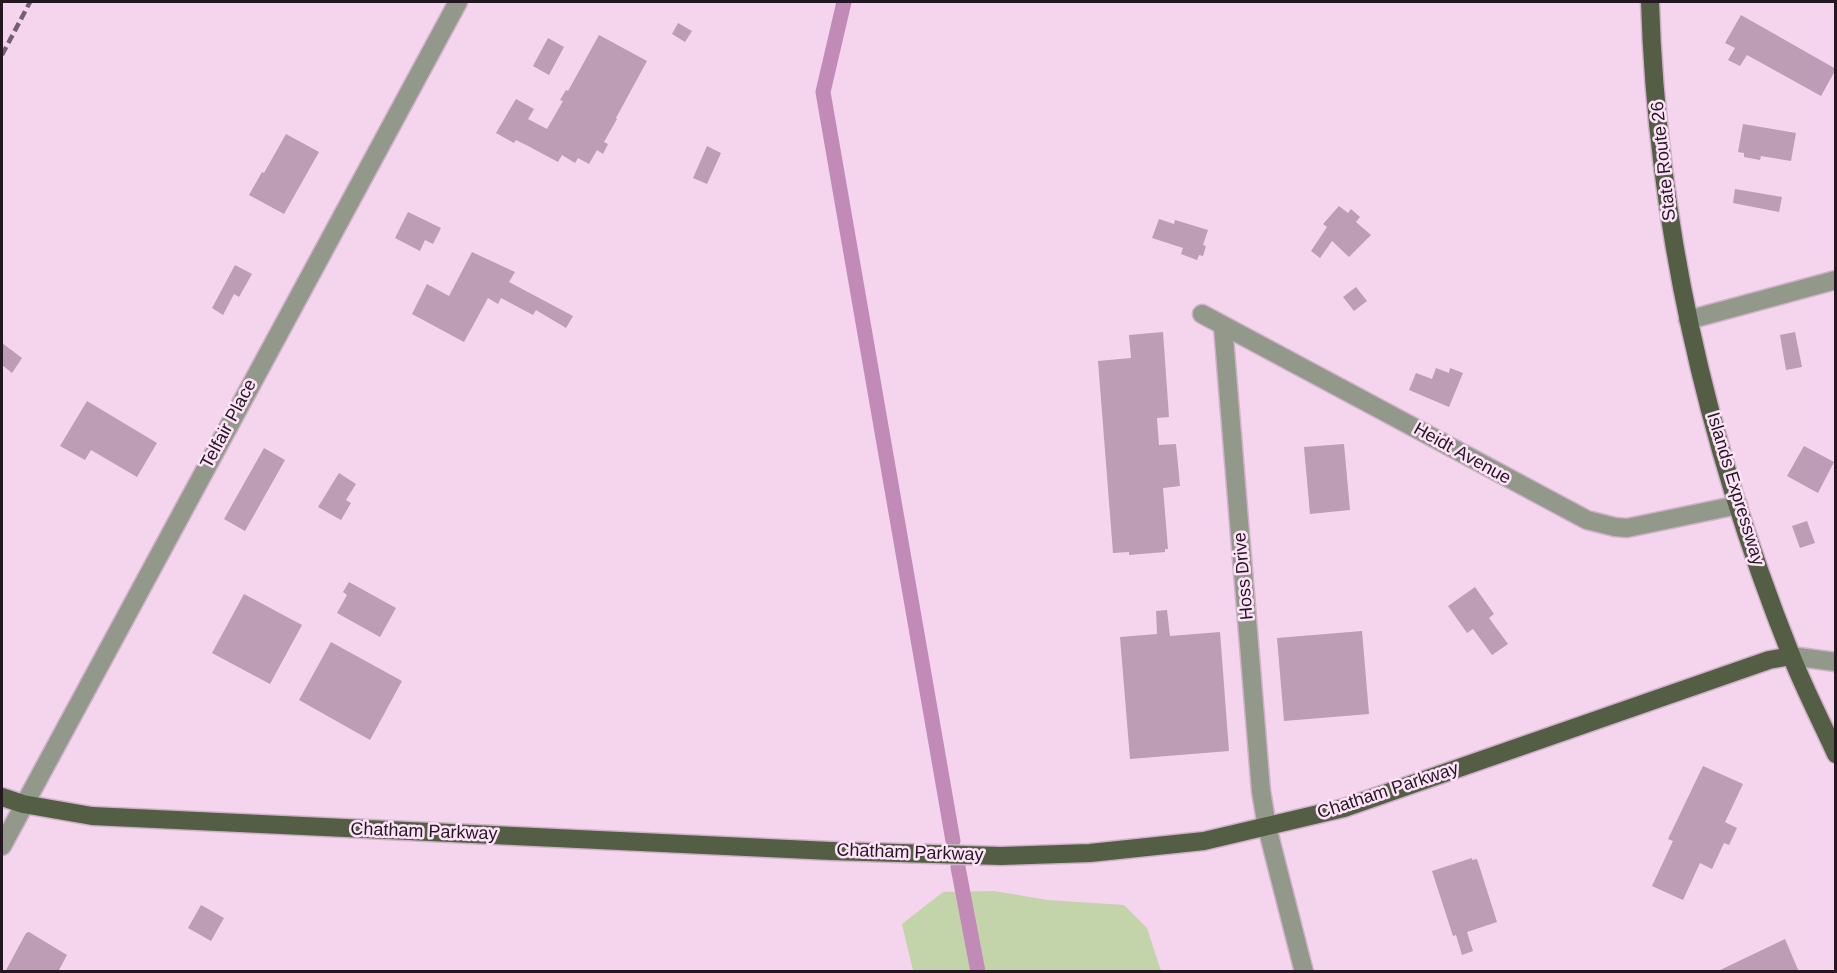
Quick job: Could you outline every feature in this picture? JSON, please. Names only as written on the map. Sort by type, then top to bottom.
[{"type":"main road","name":"State Route 26","points":[[1650,2],[1663,173],[1688,320]]},
{"type":"main road","name":"Islands Expressway","points":[[1688,320],[1708,404],[1738,505],[1791,656],[1835,750]]},
{"type":"main road","name":"Chatham Parkway","points":[[2,796],[23,804],[92,816],[820,850],[1001,856],[1090,853],[1191,843],[1344,808],[1769,660],[1791,656]]},
{"type":"street","name":"Telfair Place","points":[[2,846],[458,2]]},
{"type":"street","points":[[1688,320],[1836,280]]},
{"type":"street","name":"Heidt Avenue","points":[[1202,314],[1587,520],[1627,528],[1738,505]]},
{"type":"street","name":"Hoss Drive","points":[[1223,326],[1261,791],[1267,827],[1304,972]]},
{"type":"street","points":[[1791,656],[1836,662]]},
{"type":"green space","points":[[994,891],[1048,900],[1124,905],[1147,928],[1161,971],[913,971],[902,924],[943,892]]},
{"type":"building","points":[[1741,15],[1836,69],[1821,96],[1747,55],[1740,66],[1728,60],[1735,48],[1725,43]]},
{"type":"building","points":[[678,23],[692,31],[685,42],[672,34]]},
{"type":"building","points":[[599,35],[647,61],[604,142],[608,144],[603,154],[597,150],[589,164],[578,158],[575,163],[562,155],[558,162],[516,140],[514,143],[496,133],[516,99],[534,109],[528,119],[547,129],[563,101],[560,100],[566,90],[568,91]]},
{"type":"building","points":[[548,38],[564,47],[549,75],[533,66]]},
{"type":"building","points":[[1743,124],[1796,133],[1791,161],[1761,156],[1760,160],[1744,157],[1744,153],[1738,152]]},
{"type":"building","points":[[286,134],[319,152],[284,214],[249,195]]},
{"type":"building","points":[[707,146],[721,153],[707,184],[693,178]]},
{"type":"building","points":[[1735,189],[1782,197],[1779,212],[1733,203]]},
{"type":"building","points":[[1339,206],[1348,213],[1351,209],[1360,217],[1356,222],[1371,235],[1349,257],[1332,241],[1320,258],[1311,251],[1327,227],[1323,224]]},
{"type":"building","points":[[408,212],[441,228],[433,244],[425,240],[420,251],[395,238]]},
{"type":"building","points":[[1159,219],[1174,224],[1175,220],[1208,230],[1203,245],[1206,246],[1203,256],[1199,255],[1197,260],[1181,254],[1183,248],[1152,238]]},
{"type":"building","points":[[472,252],[515,272],[509,282],[573,316],[566,328],[536,310],[533,315],[501,298],[498,304],[488,298],[464,342],[412,314],[427,284],[449,296]]},
{"type":"building","points":[[235,265],[252,274],[239,297],[234,294],[223,315],[212,308]]},
{"type":"building","points":[[1356,287],[1367,301],[1354,311],[1343,297]]},
{"type":"building","points":[[1163,332],[1169,417],[1157,418],[1159,445],[1176,444],[1180,486],[1163,488],[1168,549],[1165,549],[1165,552],[1129,555],[1129,552],[1113,553],[1098,361],[1131,358],[1129,335]]},
{"type":"building","points":[[1795,332],[1802,367],[1786,370],[1780,335]]},
{"type":"building","points":[[2,343],[22,358],[12,373],[2,365]]},
{"type":"building","points":[[1436,368],[1449,373],[1450,368],[1463,373],[1449,407],[1409,390],[1416,373],[1432,379]]},
{"type":"building","points":[[87,401],[157,443],[137,477],[91,450],[85,460],[60,446]]},
{"type":"building","points":[[1344,444],[1350,510],[1310,514],[1304,447]]},
{"type":"building","points":[[1804,446],[1834,462],[1818,493],[1787,476]]},
{"type":"building","points":[[264,448],[285,460],[245,531],[224,519]]},
{"type":"building","points":[[339,473],[356,484],[346,500],[351,503],[341,520],[318,507]]},
{"type":"building","points":[[1807,521],[1815,543],[1800,548],[1792,526]]},
{"type":"building","points":[[349,582],[396,608],[380,637],[337,613],[347,595],[343,592]]},
{"type":"building","points":[[1475,587],[1494,614],[1489,618],[1508,644],[1492,655],[1473,629],[1467,633],[1448,606]]},
{"type":"building","points":[[244,594],[302,625],[270,684],[212,653]]},
{"type":"building","points":[[1167,610],[1170,636],[1220,632],[1229,751],[1130,759],[1120,637],[1157,634],[1156,611]]},
{"type":"building","points":[[1362,631],[1369,714],[1284,721],[1277,638]]},
{"type":"building","points":[[331,642],[402,681],[370,740],[299,700]]},
{"type":"building","points":[[1703,766],[1743,784],[1725,822],[1737,828],[1729,845],[1724,843],[1712,869],[1700,863],[1683,900],[1652,886],[1673,841],[1668,839]]},
{"type":"building","points":[[1472,858],[1472,860],[1477,859],[1497,922],[1467,932],[1473,951],[1462,955],[1456,935],[1453,936],[1432,871]]},
{"type":"building","points":[[201,905],[224,918],[211,941],[188,928]]},
{"type":"building","points":[[29,932],[67,955],[58,972],[5,972],[26,933]]},
{"type":"building","points":[[1785,939],[1799,972],[1716,972]]},
{"type":"waterway","points":[[844,2],[823,92],[953,841]]},
{"type":"waterway","points":[[958,867],[978,972]]},
{"type":"railway","points":[[2,55],[30,2]]}]
